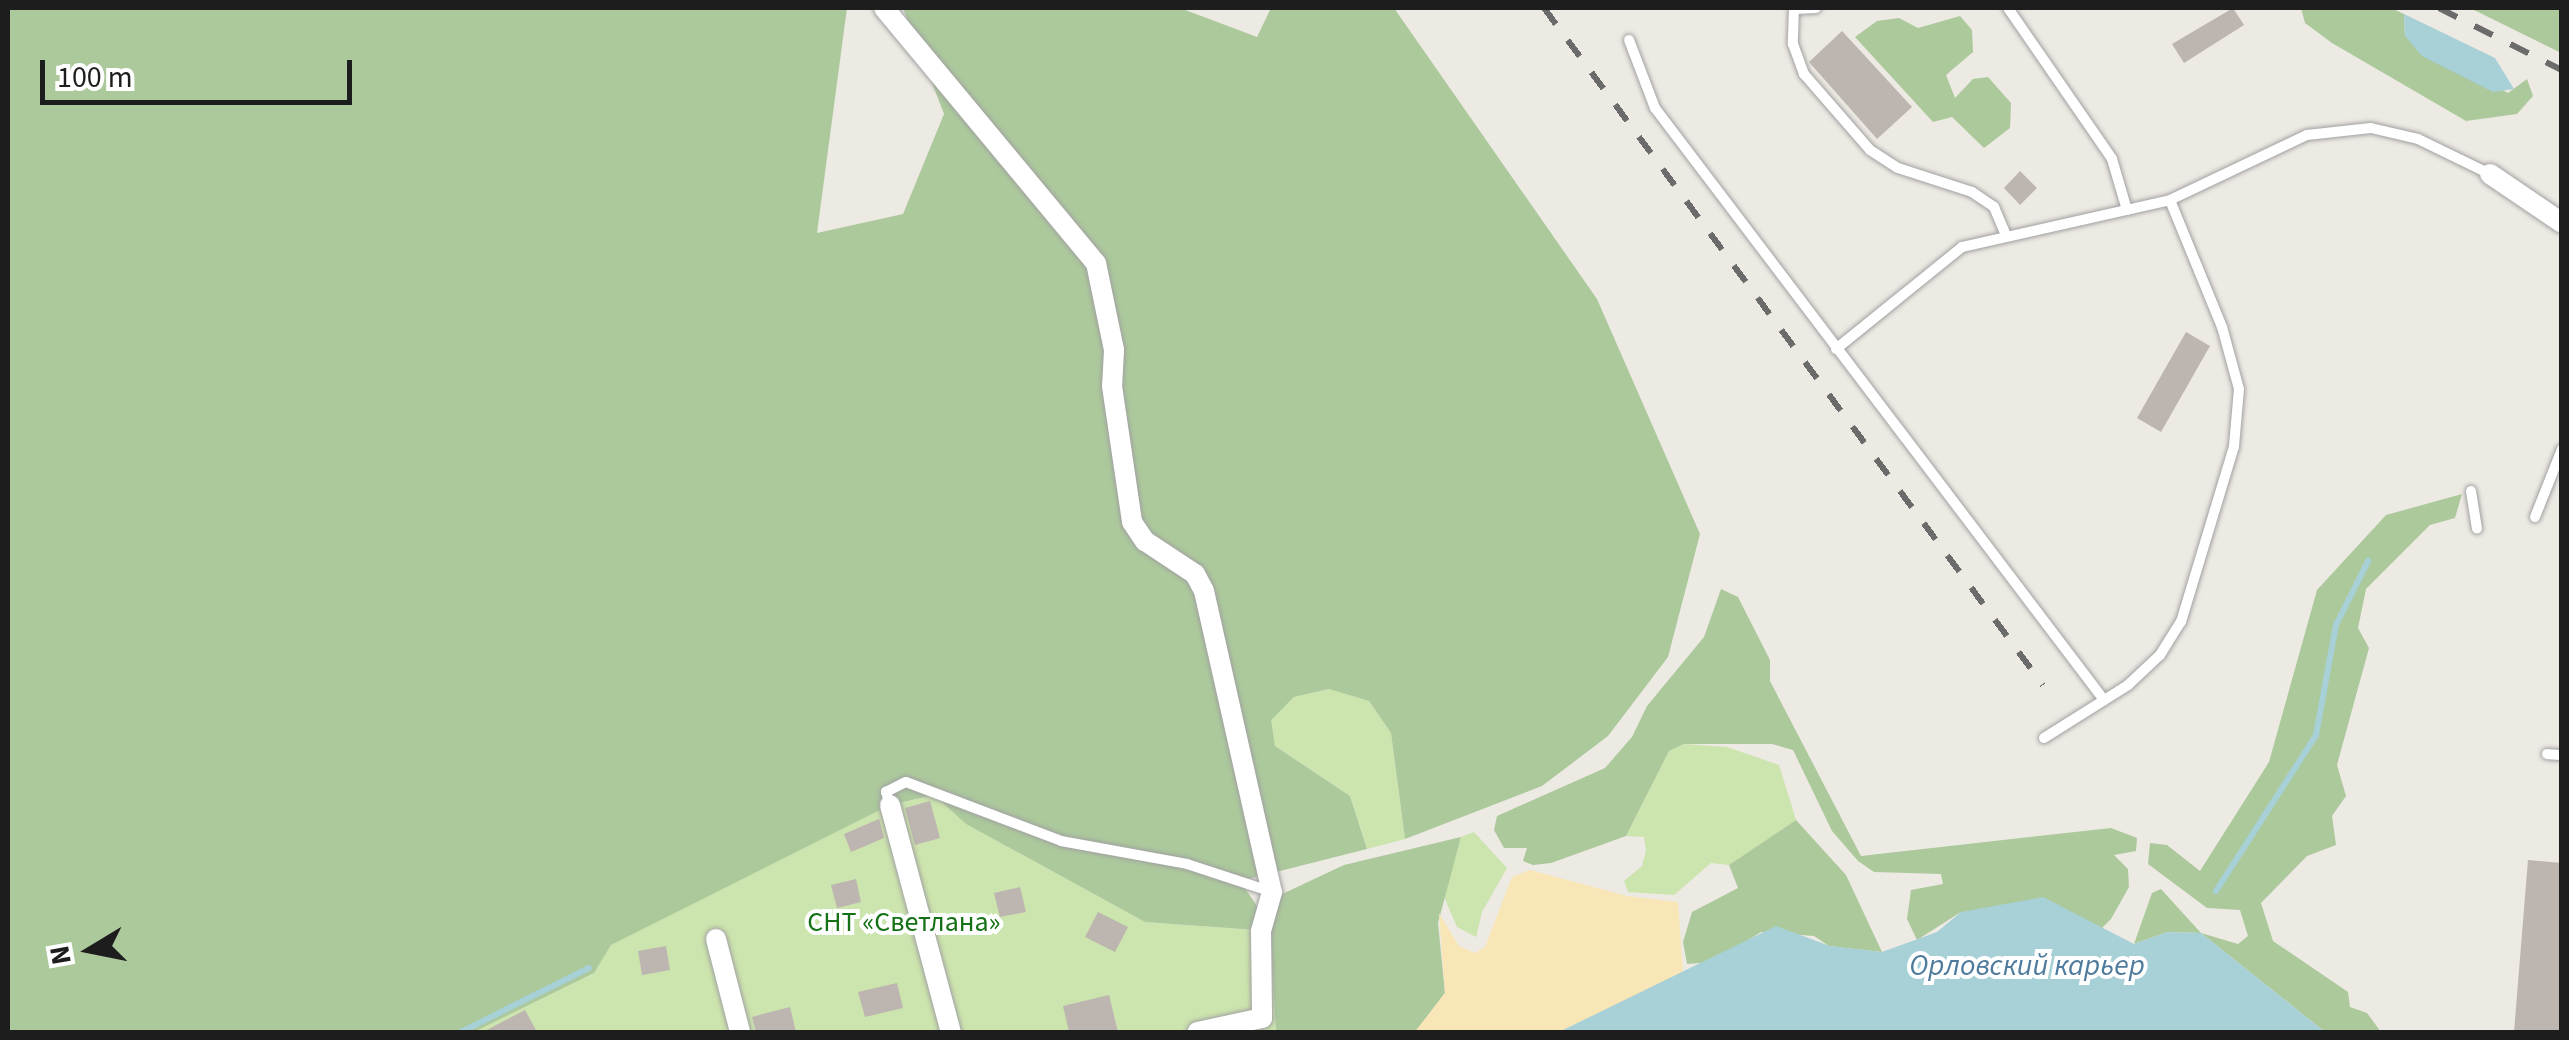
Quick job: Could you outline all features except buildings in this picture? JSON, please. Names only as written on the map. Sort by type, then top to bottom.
[{"type":"street","points":[[884,8],[1096,263],[1114,350],[1112,386],[1132,522],[1145,541],[1195,574],[1204,590],[1272,892],[1261,932],[1262,1018],[1196,1032]]},
{"type":"street","points":[[2490,174],[2562,223]]},
{"type":"street","points":[[890,805],[952,1032]]},
{"type":"street","points":[[716,939],[740,1032]]},
{"type":"lane","points":[[1816,8],[1794,8],[1793,44],[1804,74],[1870,150],[1898,168],[1972,192],[1994,207],[2005,233]]},
{"type":"lane","points":[[2008,8],[2112,159],[2127,210]]},
{"type":"lane","points":[[1629,40],[1655,108],[2104,700]]},
{"type":"lane","points":[[1836,349],[1922,274],[1962,247],[2005,233],[2170,200],[2307,134],[2371,128],[2418,139],[2490,174]]},
{"type":"lane","points":[[2044,738],[2104,700],[2160,655],[2181,622],[2234,446],[2239,388],[2222,327],[2170,200]]},
{"type":"lane","points":[[2535,516],[2562,449]]},
{"type":"lane","points":[[2471,491],[2477,529]]},
{"type":"lane","points":[[2547,754],[2562,755]]},
{"type":"lane","points":[[890,805],[886,792],[906,782],[1061,841],[1187,864],[1272,892]]},
{"type":"green space","points":[[8,8],[847,8],[817,233],[903,214],[944,114],[903,8],[1180,8],[1257,37],[1271,8],[1394,8],[1597,299],[1700,534],[1668,657],[1608,736],[1542,786],[1405,839],[1391,733],[1369,701],[1329,689],[1294,697],[1271,720],[1275,746],[1350,796],[1367,849],[1240,881],[1257,906],[1344,865],[1461,837],[1438,923],[1445,993],[1415,1032],[1276,1032],[1270,931],[1145,922],[966,824],[934,795],[890,805],[611,945],[594,973],[474,1032],[8,1032]]},
{"type":"green space","points":[[2301,8],[2391,8],[2404,14],[2405,36],[2508,93],[2527,79],[2533,96],[2517,114],[2466,121],[2332,43],[2305,23]]},
{"type":"green space","points":[[2470,8],[2561,8],[2561,53]]},
{"type":"green space","points":[[1960,16],[1972,30],[1973,52],[1946,75],[1955,98],[1973,79],[1988,77],[2011,103],[2010,128],[1984,148],[1952,117],[1933,122],[1855,37],[1877,21],[1899,18],[1918,28]]},
{"type":"green space","points":[[2462,494],[2455,518],[2430,525],[2366,589],[2358,628],[2369,648],[2337,765],[2346,796],[2332,816],[2336,845],[2307,856],[2261,903],[2273,941],[2348,992],[2350,1007],[2367,1013],[2381,1032],[2325,1032],[2201,933],[2238,944],[2248,936],[2240,910],[2207,908],[2148,864],[2150,843],[2167,845],[2200,871],[2269,762],[2317,590],[2386,515]]},
{"type":"green space","points":[[1721,589],[1738,597],[1770,660],[1770,681],[1861,856],[2111,828],[2137,838],[2136,851],[2114,855],[2128,869],[2129,887],[2111,919],[2099,931],[1961,912],[1917,940],[1907,919],[1911,890],[1943,884],[1941,874],[1874,872],[1858,861],[1832,831],[1793,750],[1772,744],[1684,744],[1669,751],[1626,836],[1551,863],[1533,865],[1523,861],[1527,848],[1504,848],[1494,830],[1497,816],[1605,768],[1632,737],[1647,706],[1704,637]]},
{"type":"green space","points":[[1330,689],[1369,701],[1391,733],[1405,839],[1367,849],[1350,796],[1275,746],[1270,720],[1294,697]]},
{"type":"green space","points":[[1684,744],[1727,747],[1779,765],[1796,820],[1729,865],[1711,863],[1674,895],[1628,892],[1624,881],[1642,866],[1646,851],[1644,837],[1626,836],[1669,751]]},
{"type":"green space","name":"СНТ «Светлана»","points":[[935,795],[966,824],[1145,922],[1270,931],[1276,1032],[474,1032],[594,973],[610,945],[890,805]]},
{"type":"green space","points":[[1796,820],[1846,875],[1882,952],[1829,946],[1814,936],[1761,932],[1713,962],[1687,964],[1683,942],[1692,912],[1738,888],[1729,865]]},
{"type":"green space","points":[[1474,832],[1507,868],[1482,912],[1476,937],[1457,927],[1444,897],[1461,837]]},
{"type":"green space","points":[[2161,889],[2201,933],[2167,932],[2134,944],[2152,893]]},
{"type":"sand","points":[[1530,870],[1627,896],[1678,902],[1683,973],[1559,1032],[1415,1032],[1445,993],[1439,913],[1459,946],[1475,953],[1485,947],[1512,877]]},
{"type":"water","points":[[2404,14],[2495,58],[2514,89],[2493,92],[2422,56],[2405,36]]},
{"type":"water","name":"Орловский карьер","points":[[2043,897],[2134,944],[2167,932],[2201,933],[2325,1032],[1559,1032],[1776,926],[1830,946],[1882,952],[1937,932],[1961,912]]},
{"type":"waterway","points":[[2216,891],[2316,735],[2336,625],[2368,561]]},
{"type":"waterway","points":[[461,1032],[589,968]]},
{"type":"railway","points":[[1544,8],[2043,685]]},
{"type":"railway","points":[[2439,8],[2562,70]]}]
